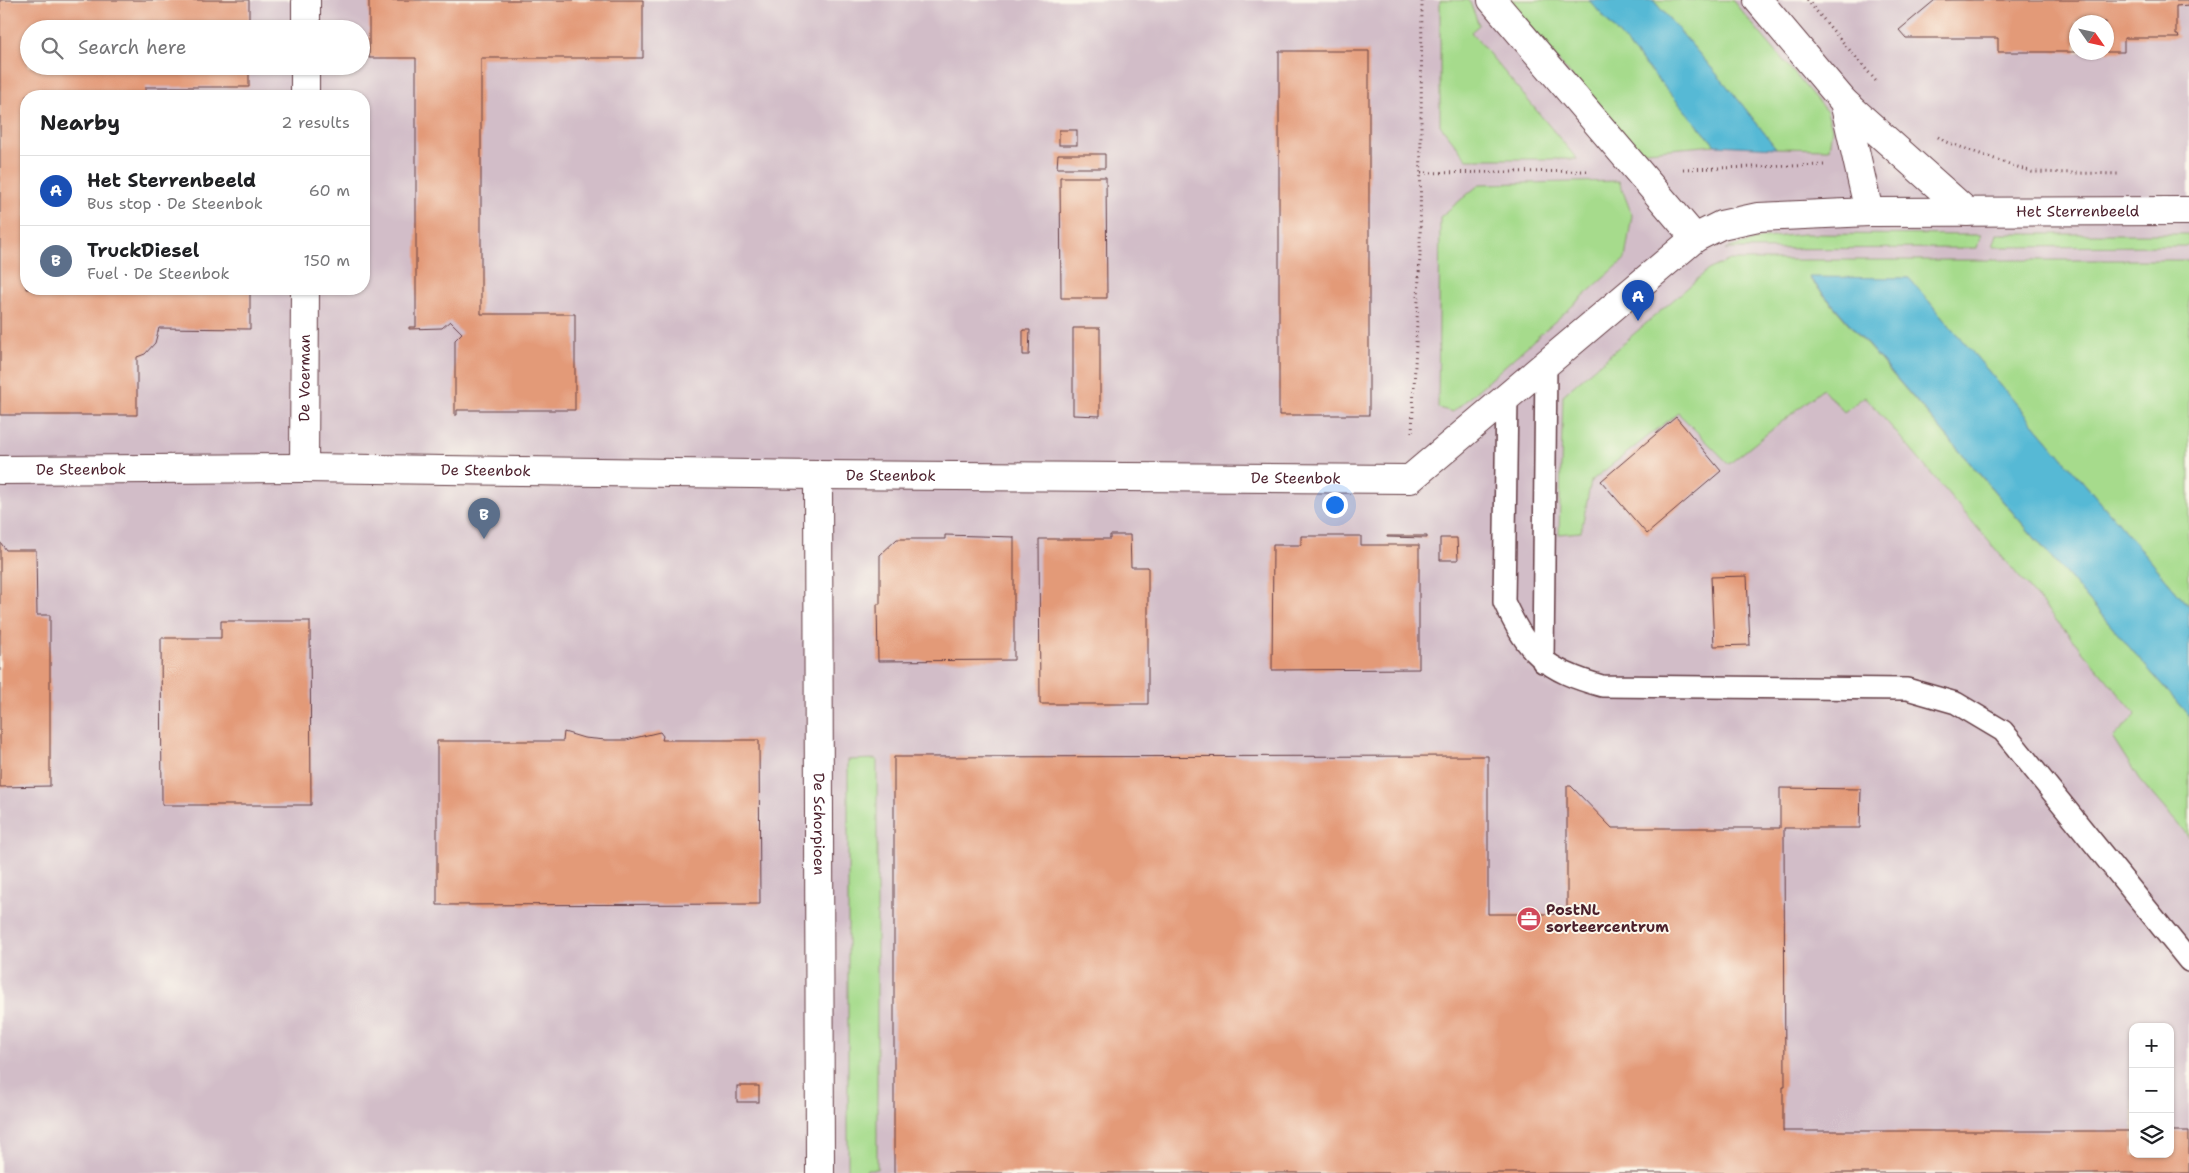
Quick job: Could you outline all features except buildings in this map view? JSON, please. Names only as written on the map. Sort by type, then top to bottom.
[{"type":"street","points":[[306,0],[306,20]]},
{"type":"street","points":[[1410,479],[1546,362],[1695,238],[1492,0]]},
{"type":"street","points":[[1758,0],[1844,102],[1967,212]]},
{"type":"street","points":[[305,90],[306,75]]},
{"type":"street","points":[[1844,102],[1869,212]]},
{"type":"street","name":"Het Sterrenbeeld","points":[[1695,238],[1721,226],[1758,217],[1869,212],[2189,211]]},
{"type":"street","name":"De Voerman","points":[[304,468],[305,295]]},
{"type":"street","name":"De Steenbok","points":[[0,470],[304,468],[818,475],[1410,479]]},
{"type":"street","name":"De Schorpioen","points":[[818,475],[820,1173]]},
{"type":"lane","points":[[1544,662],[1546,362]]},
{"type":"lane","points":[[1507,396],[1504,602],[1517,630],[1544,662],[1572,678],[1602,686],[1907,688],[1956,703],[2003,731],[2189,961]]},
{"type":"path","points":[[1410,479],[1420,255],[1422,0]]},
{"type":"path","points":[[1807,0],[1880,86]]},
{"type":"path","points":[[1930,131],[1946,142],[2032,172],[2128,174]]},
{"type":"shaded area","points":[[0,0],[2189,0],[2189,1173],[0,1173]]},
{"type":"green space","points":[[1440,0],[1469,0],[1479,25],[1471,32],[1577,159],[1467,159],[1440,125]]},
{"type":"green space","points":[[1507,0],[1589,0],[1715,145],[1636,152]]},
{"type":"green space","points":[[1653,0],[1732,0],[1827,112],[1832,128],[1829,149],[1776,148],[1733,93]]},
{"type":"green space","points":[[1619,181],[1632,215],[1625,259],[1453,412],[1438,408],[1440,217],[1480,184]]},
{"type":"green space","points":[[1804,234],[1981,235],[1977,248],[1725,249],[1764,238]]},
{"type":"green space","points":[[1997,234],[2189,234],[2189,246],[1993,247]]},
{"type":"green space","points":[[1730,260],[2189,260],[2189,606],[1909,278],[1809,278],[2189,716],[2189,837],[2139,779],[2113,738],[2136,714],[1865,396],[1844,412],[1823,389],[1729,464],[1678,413],[1591,481],[1581,532],[1559,534],[1563,395],[1708,270]]},
{"type":"green space","points":[[877,759],[877,1169],[867,1169],[866,1173],[848,1173],[848,760]]},
{"type":"water","points":[[1589,0],[1653,0],[1733,93],[1776,148],[1715,145]]},
{"type":"water","points":[[1809,277],[1909,278],[2189,606],[2189,716]]},
{"type":"place","name":"Het Sterrenbeeld","points":[[1638,321]]},
{"type":"place","name":"TruckDiesel","points":[[484,539]]},
{"type":"place","name":"PostNL sorteercentrum","points":[[1529,919]]}]
